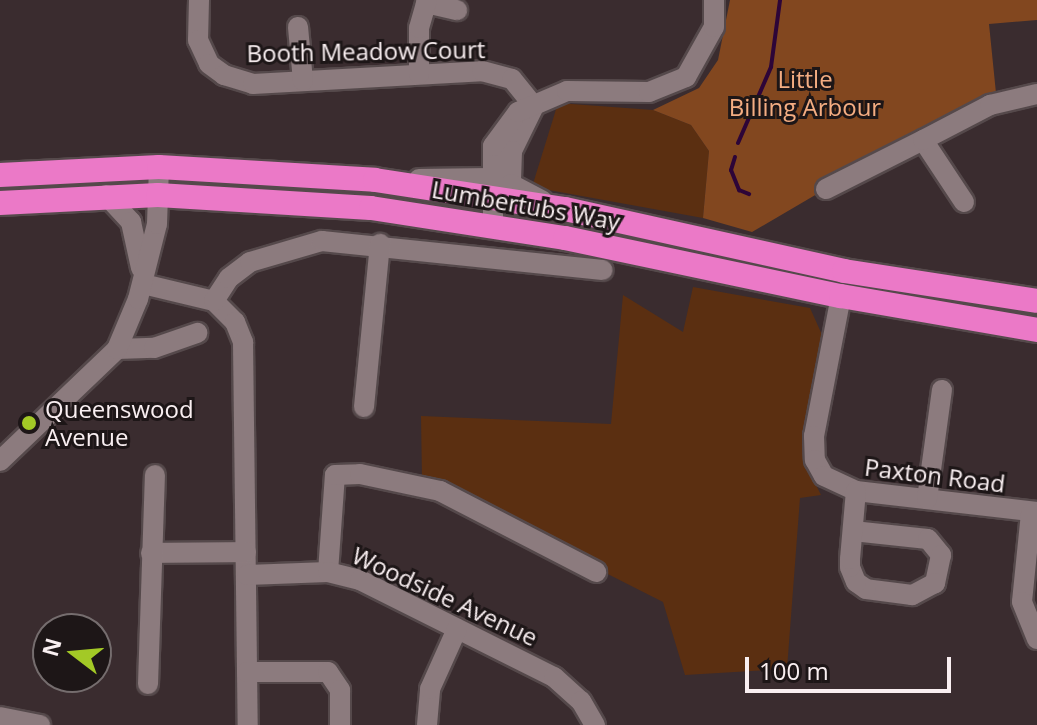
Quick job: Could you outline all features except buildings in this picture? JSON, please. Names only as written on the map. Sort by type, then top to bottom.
[{"type":"highway","name":"Lumbertubs Way","points":[[0,175],[159,167],[490,187],[565,209],[844,271],[1037,301]]},
{"type":"highway","name":"Lumbertubs Way","points":[[0,203],[106,195],[294,200],[493,225],[841,296],[1037,330]]},
{"type":"street","name":"Booth Meadow Court","points":[[199,0],[198,40],[209,64],[253,84],[419,74],[497,75],[512,79],[534,106]]},
{"type":"street","points":[[493,225],[490,187],[493,146],[518,112],[567,91],[649,92],[686,77],[714,27],[714,0]]},
{"type":"street","points":[[419,74],[419,28],[427,2],[457,10]]},
{"type":"street","points":[[298,27],[303,81]]},
{"type":"street","points":[[826,189],[990,105],[1037,94]]},
{"type":"street","points":[[534,106],[512,151],[511,184],[565,209]]},
{"type":"street","points":[[923,140],[964,202]]},
{"type":"street","points":[[0,461],[117,349],[143,284],[158,195],[159,167]]},
{"type":"street","points":[[106,195],[131,222],[139,242],[143,284]]},
{"type":"street","points":[[214,301],[237,270],[281,250],[322,241],[380,244],[603,270]]},
{"type":"street","points":[[364,407],[380,244]]},
{"type":"street","points":[[143,284],[214,301],[235,322],[243,342],[248,725]]},
{"type":"street","name":"Paxton Road","points":[[841,296],[814,450],[824,476],[856,491],[1034,512]]},
{"type":"street","points":[[117,349],[154,348],[197,333]]},
{"type":"street","points":[[927,499],[942,390]]},
{"type":"street","points":[[328,572],[335,475],[360,474],[440,491],[596,572]]},
{"type":"street","points":[[148,684],[155,475]]},
{"type":"street","points":[[853,531],[928,539],[941,555],[935,583],[912,595],[861,587],[850,567],[856,491]]},
{"type":"street","points":[[1034,512],[1022,602],[1037,639]]},
{"type":"street","points":[[151,553],[246,552]]},
{"type":"street","name":"Woodside Avenue","points":[[247,575],[328,572],[360,580],[554,677],[581,701],[595,725]]},
{"type":"street","points":[[427,725],[430,689],[457,629]]},
{"type":"street","points":[[247,672],[328,672],[340,690],[340,725]]},
{"type":"street","points":[[0,717],[40,725]]},
{"type":"shaded area","points":[[558,103],[653,110],[691,125],[709,151],[703,218],[532,187]]},
{"type":"shaded area","points":[[693,287],[810,308],[823,337],[805,463],[821,495],[800,498],[787,669],[685,675],[663,602],[422,480],[421,416],[611,424],[623,295],[683,332]]},
{"type":"green space","name":"Little Billing Arbour","points":[[730,0],[1037,0],[1037,20],[989,24],[997,103],[863,167],[752,232],[703,218],[709,151],[691,125],[653,110],[699,88],[718,60]]},
{"type":"waterway","points":[[738,143],[771,67],[780,0]]},
{"type":"waterway","points":[[735,157],[731,170],[739,190],[749,194]]},
{"type":"place","name":"Queenswood Avenue","points":[[29,423]]}]
